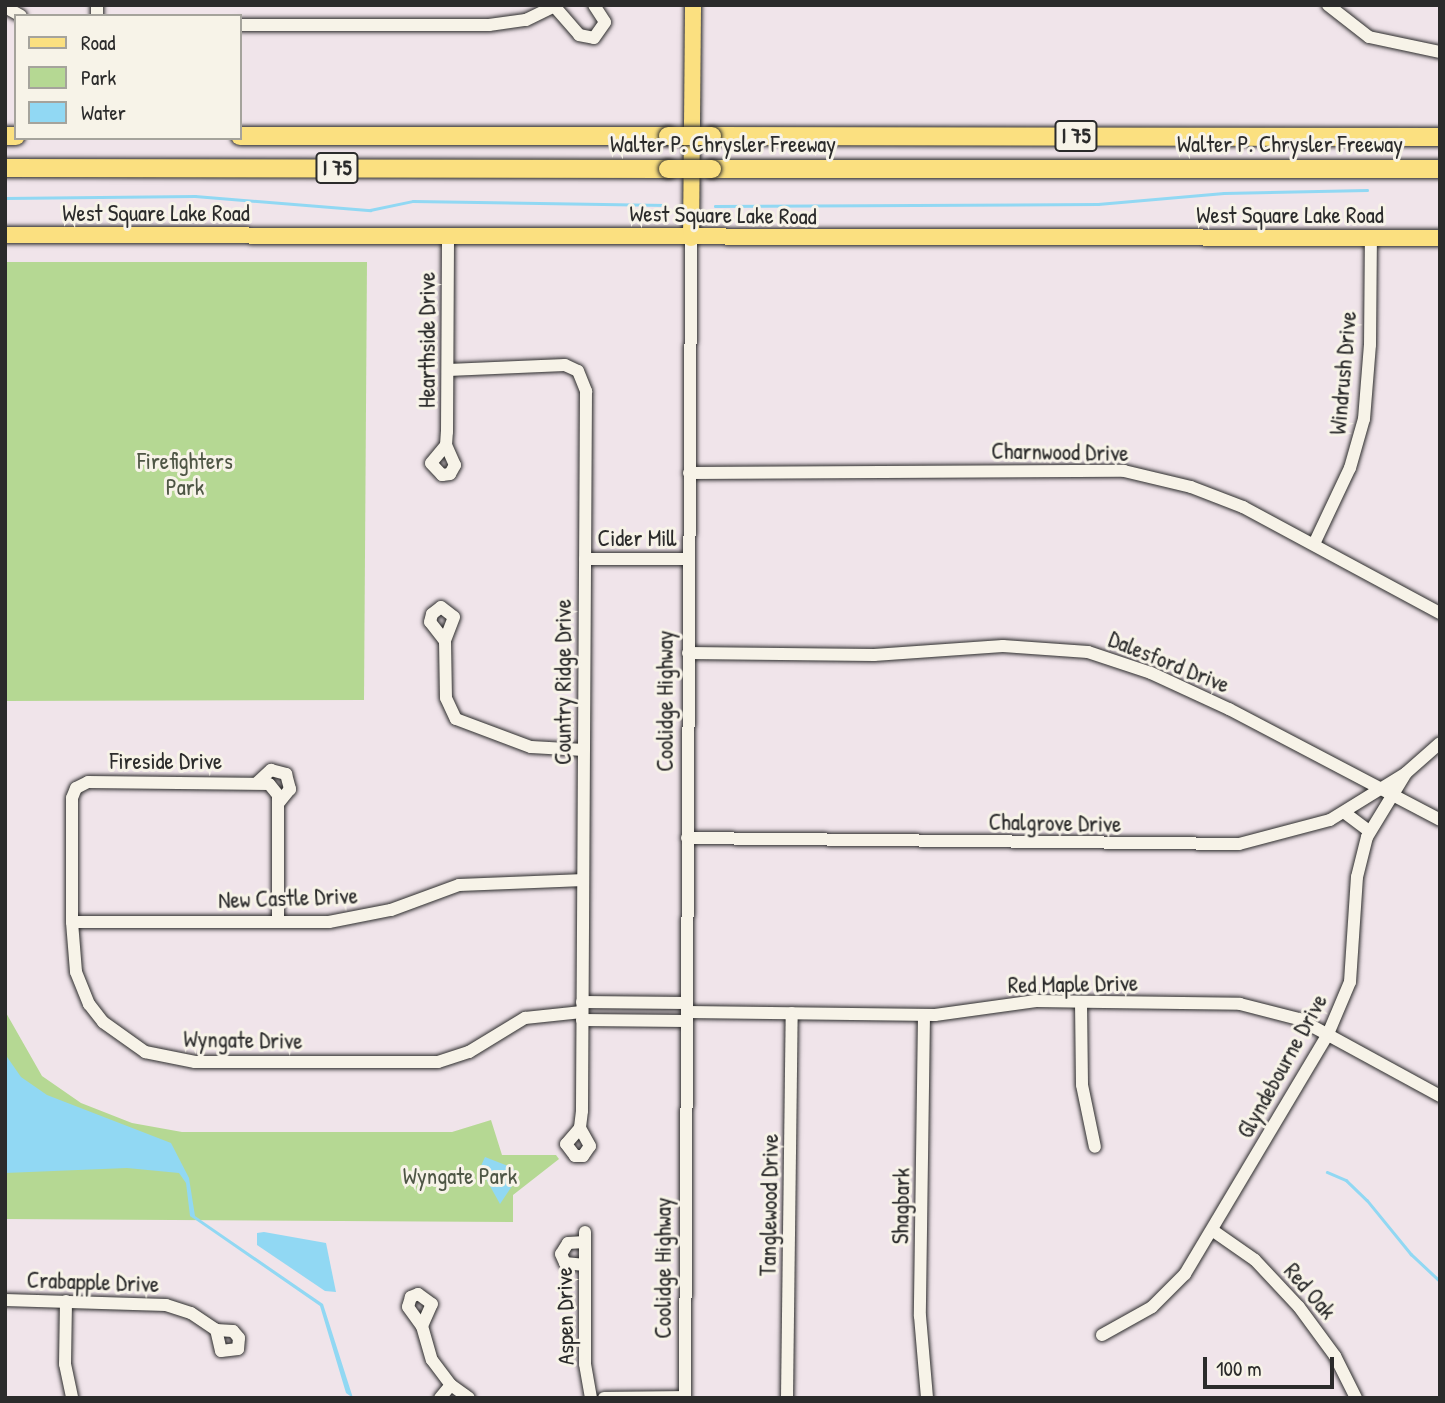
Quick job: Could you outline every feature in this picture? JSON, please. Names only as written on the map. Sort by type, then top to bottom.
[{"type":"highway","name":"Walter P. Chrysler Freeway","points":[[242,136],[1440,137]]},
{"type":"highway","name":"Walter P. Chrysler Freeway","points":[[5,168],[1440,169]]},
{"type":"main road","name":"Coolidge Highway","points":[[691,238],[693,5]]},
{"type":"main road","name":"West Square Lake Road","points":[[5,235],[448,234],[691,238],[1440,239]]},
{"type":"street","points":[[242,25],[489,25],[526,20],[556,6],[579,34],[594,38],[605,22],[594,5]]},
{"type":"street","points":[[1328,5],[1369,37],[1440,52]]},
{"type":"street","name":"Hearthside Drive","points":[[446,445],[448,234]]},
{"type":"street","name":"Coolidge Highway","points":[[685,1397],[691,238]]},
{"type":"street","name":"Windrush Drive","points":[[1314,544],[1350,468],[1364,419],[1370,345],[1371,239]]},
{"type":"street","name":"Country Ridge Drive","points":[[448,370],[557,363],[582,376],[586,391],[580,1128]]},
{"type":"street","name":"Charnwood Drive","points":[[689,473],[1124,471],[1224,499],[1314,544],[1440,613]]},
{"type":"street","name":"Cider Mill","points":[[585,559],[689,559]]},
{"type":"street","points":[[445,640],[446,698],[456,719],[531,747],[584,750]]},
{"type":"street","name":"Dalesford Drive","points":[[688,653],[874,655],[1003,646],[1088,652],[1165,679],[1394,794],[1440,820]]},
{"type":"street","name":"Glyndebourne Drive","points":[[1102,1335],[1166,1295],[1212,1230],[1328,1034],[1350,982],[1357,877],[1370,831],[1406,774],[1440,743]]},
{"type":"street","name":"Fireside Drive","points":[[76,788],[88,782],[258,782],[271,770],[286,774],[290,789],[278,804],[278,922]]},
{"type":"street","name":"Chalgrove Drive","points":[[687,838],[1222,845],[1282,836],[1345,813],[1380,787],[1406,774]]},
{"type":"street","points":[[258,782],[275,788],[278,804]]},
{"type":"street","name":"Wyngate Drive","points":[[76,788],[72,798],[72,922],[76,972],[95,1013],[134,1048],[170,1060],[438,1062],[469,1052],[525,1017],[582,1011],[687,1012]]},
{"type":"street","points":[[1345,813],[1370,831]]},
{"type":"street","name":"New Castle Drive","points":[[72,922],[278,922],[358,919],[436,891],[489,880],[583,880]]},
{"type":"street","name":"Red Maple Drive","points":[[687,1012],[925,1015],[1022,1002],[1240,1004],[1287,1014],[1440,1096]]},
{"type":"street","points":[[1082,1002],[1082,1085],[1095,1147]]},
{"type":"street","name":"Tanglewood Drive","points":[[787,1398],[792,1013]]},
{"type":"street","name":"Shagbark","points":[[925,1015],[920,1316],[927,1398]]},
{"type":"street","name":"Red Oak","points":[[1212,1230],[1255,1260],[1299,1307],[1335,1356],[1356,1398]]},
{"type":"street","name":"Aspen Drive","points":[[585,1265],[565,1264],[561,1254],[568,1243],[585,1237],[585,1265],[585,1364],[591,1398]]},
{"type":"street","name":"Crabapple Drive","points":[[5,1300],[166,1305],[191,1313],[215,1330]]},
{"type":"street","points":[[66,1301],[65,1364],[72,1398]]},
{"type":"street","points":[[422,1326],[432,1360],[450,1385],[469,1398]]},
{"type":"street","points":[[440,1398],[450,1385]]},
{"type":"street","points":[[604,1398],[685,1397]]},
{"type":"green space","name":"Firefighters Park","points":[[5,262],[367,262],[364,700],[5,701]]},
{"type":"green space","name":"Wyngate Park","points":[[5,1011],[42,1076],[81,1103],[132,1123],[182,1132],[452,1132],[491,1120],[502,1155],[556,1155],[559,1159],[513,1195],[513,1222],[5,1219]]},
{"type":"water","points":[[5,1054],[21,1077],[47,1095],[171,1143],[189,1178],[195,1216],[323,1304],[353,1398],[346,1393],[320,1306],[190,1216],[186,1183],[179,1173],[127,1168],[5,1173]]},
{"type":"water","points":[[485,1157],[513,1168],[518,1177],[500,1204],[480,1168]]},
{"type":"water","points":[[257,1233],[326,1243],[336,1292],[325,1291],[257,1245]]},
{"type":"waterway","points":[[715,206],[1098,204],[1224,193],[1367,190]]},
{"type":"waterway","points":[[5,198],[195,196],[370,210],[413,201],[666,205]]},
{"type":"waterway","points":[[1327,1172],[1346,1180],[1367,1200],[1411,1254],[1440,1281]]}]
